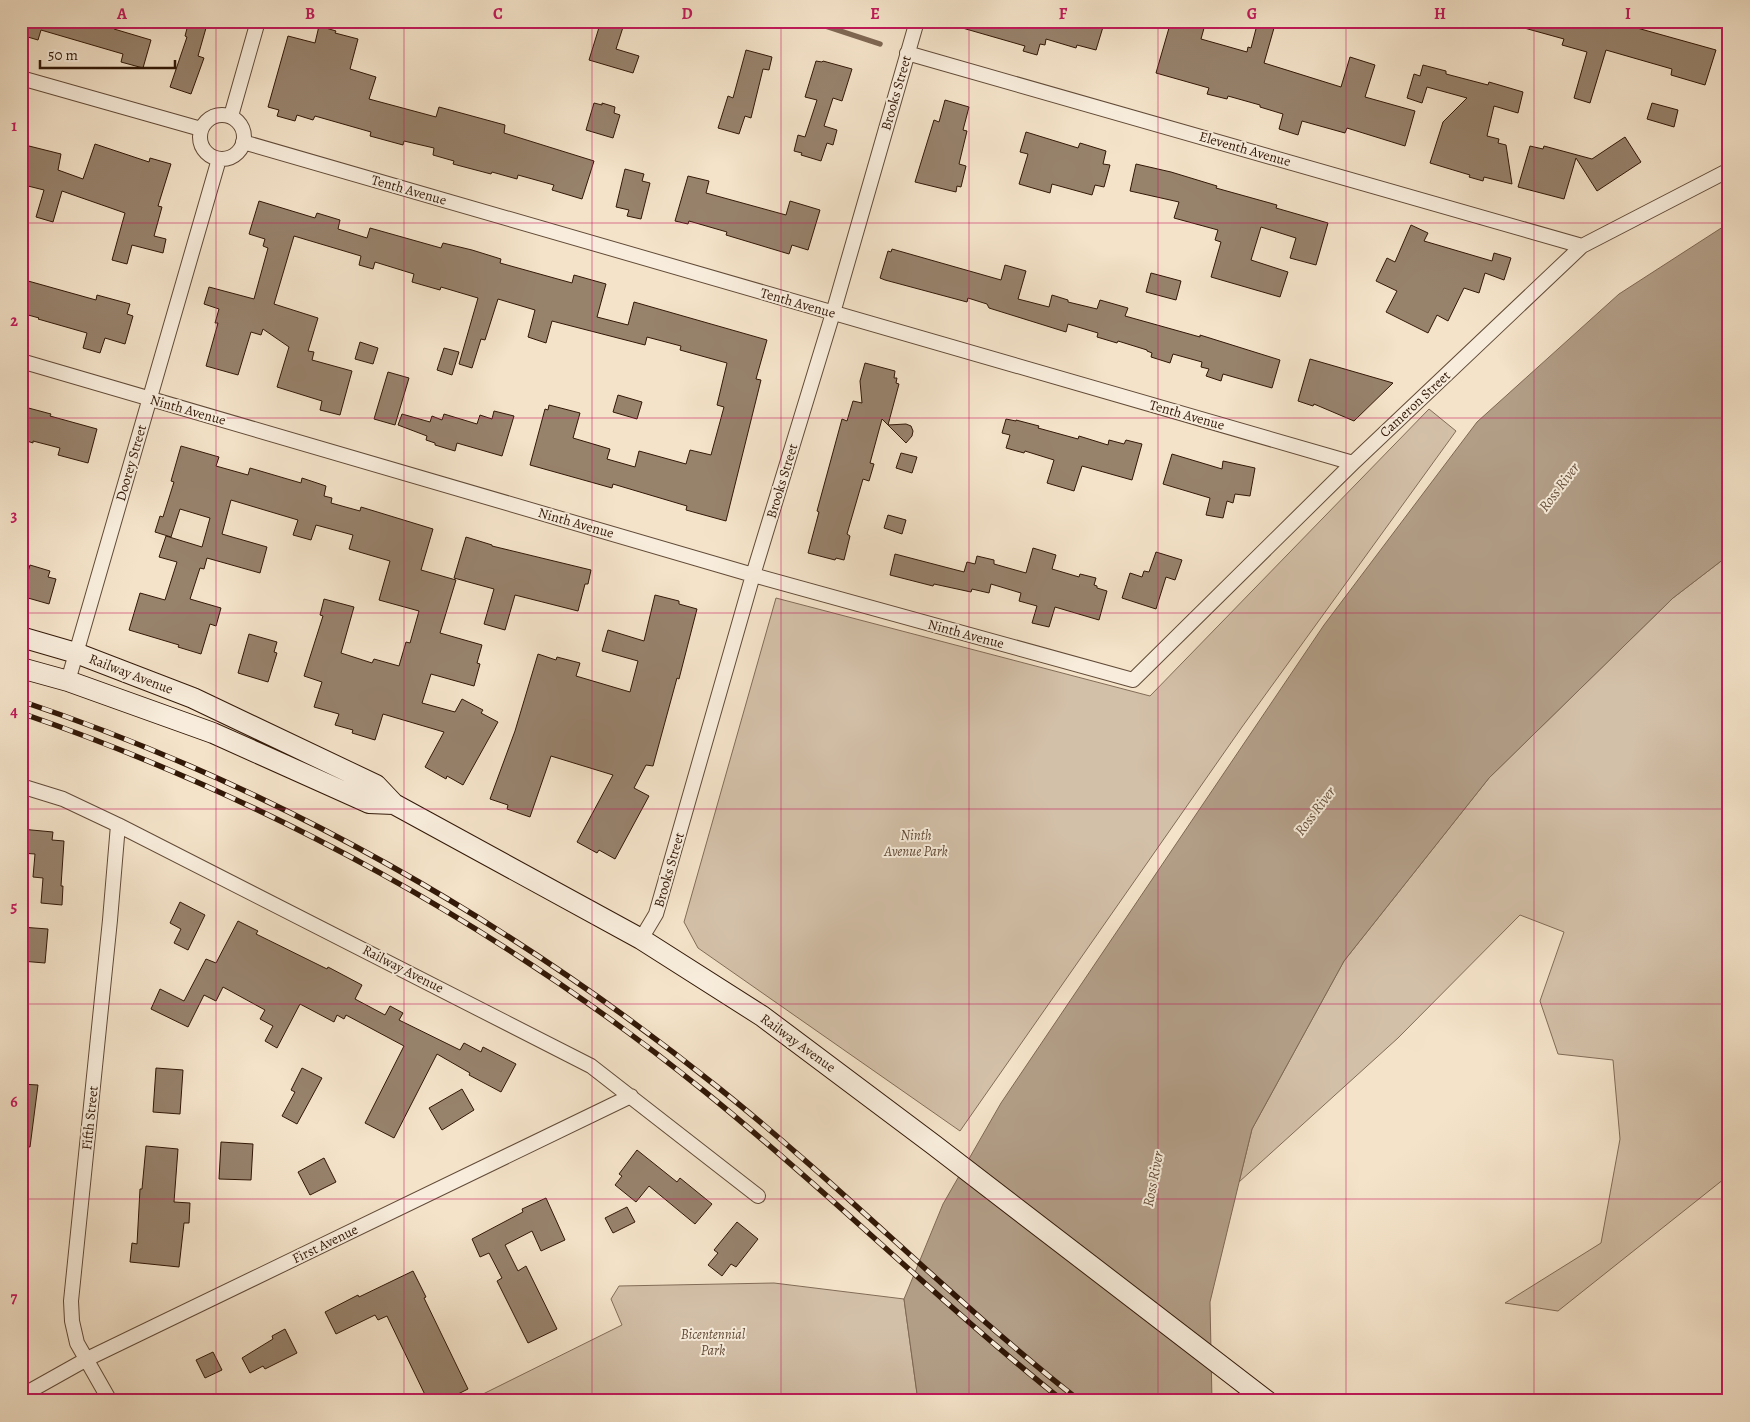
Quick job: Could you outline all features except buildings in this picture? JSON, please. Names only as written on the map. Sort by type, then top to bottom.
[{"type":"main road","name":"Railway Avenue","points":[[21,637],[76,653],[193,698],[376,785],[394,804],[641,939],[762,1016],[934,1145],[1267,1401]]},
{"type":"main road","name":"Railway Avenue","points":[[21,668],[68,680],[213,733],[369,803],[394,804]]},
{"type":"street","points":[[231,116],[258,21]]},
{"type":"street","name":"Brooks Street","points":[[641,939],[656,914],[753,575],[833,313],[917,21]]},
{"type":"street","name":"Eleventh Avenue","points":[[907,53],[1582,246]]},
{"type":"street","points":[[21,78],[201,129]]},
{"type":"street","points":[[216,115],[231,116],[240,124],[244,136],[243,142],[237,153],[225,159],[212,157],[200,142],[201,129],[210,118],[216,115]]},
{"type":"street","name":"Tenth Avenue","points":[[243,142],[1353,463]]},
{"type":"street","name":"Doorey Street","points":[[68,680],[219,159]]},
{"type":"street","name":"Cameron Street","points":[[1133,680],[1353,463],[1582,246],[1729,170]]},
{"type":"street","name":"Ninth Avenue","points":[[21,361],[753,575],[1133,680]]},
{"type":"street","name":"Railway Avenue","points":[[21,786],[63,799],[118,825],[591,1066],[758,1196]]},
{"type":"street","name":"Fifth Street","points":[[110,1401],[77,1342],[72,1321],[71,1301],[110,930],[118,825]]},
{"type":"street","name":"First Avenue","points":[[21,1396],[87,1359],[631,1096]]},
{"type":"green space","name":"Ninth Avenue Park","points":[[1429,409],[1456,431],[1242,727],[960,1131],[698,948],[684,922],[776,598],[1150,696]]},
{"type":"green space","points":[[1729,555],[1729,1175],[1558,1311],[1505,1303],[1601,1243],[1620,1139],[1613,1060],[1558,1054],[1540,1001],[1564,932],[1520,915],[1398,1038],[1239,1182],[1252,1129],[1344,961],[1489,778],[1673,598]]},
{"type":"green space","name":"Bicentennial Park","points":[[774,1283],[904,1299],[918,1401],[473,1401],[477,1397],[622,1325],[611,1299],[619,1286]]},
{"type":"water","name":"Ross River","points":[[1729,223],[1729,555],[1673,598],[1489,778],[1344,961],[1252,1129],[1210,1302],[1212,1401],[918,1401],[904,1299],[943,1204],[1001,1103],[1324,625],[1477,422],[1619,294]]},
{"type":"waterway","points":[[810,21],[880,44]]},
{"type":"railway","points":[[21,701],[115,735],[208,774],[299,817],[388,864],[474,915],[559,970],[641,1028],[766,1127],[988,1325],[1080,1401]]},
{"type":"railway","points":[[21,713],[113,747],[203,785],[292,827],[379,872],[464,922],[546,975],[626,1031],[704,1091],[795,1167],[972,1325],[1063,1401]]}]
